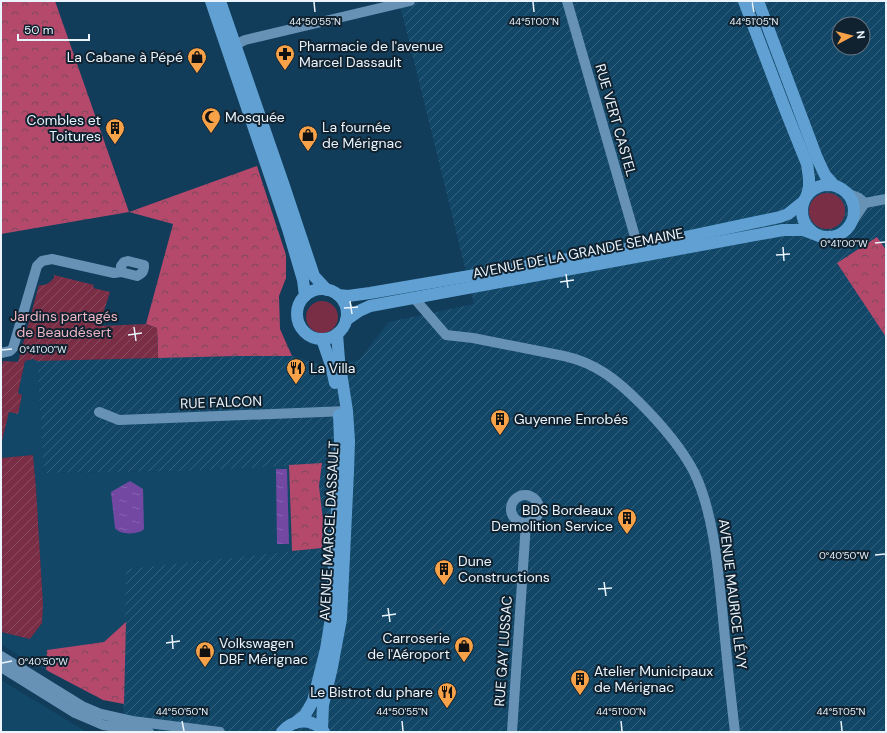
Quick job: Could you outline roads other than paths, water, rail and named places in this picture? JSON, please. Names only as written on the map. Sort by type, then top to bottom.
[{"type":"main road","points":[[211,1],[288,228],[303,280],[305,296]]},
{"type":"main road","points":[[220,1],[314,276],[332,292],[345,306],[347,313],[343,328],[338,334],[330,338],[313,338],[300,327],[297,319],[297,311],[300,303],[311,291],[319,289],[332,292]]},
{"type":"main road","points":[[744,1],[807,164],[809,187],[801,210],[802,218],[806,226],[812,232],[819,236],[834,237],[848,229],[852,222],[854,208],[853,201],[849,194],[833,184],[825,175],[817,158],[758,1]]},
{"type":"main road","points":[[805,198],[818,186],[833,184]]},
{"type":"main road","name":"AVENUE DE LA GRANDE SEMAINE","points":[[332,292],[348,296],[370,293],[638,247],[780,217],[788,214],[805,198]]},
{"type":"main road","name":"AVENUE DE LA GRANDE SEMAINE","points":[[346,320],[359,311],[370,306],[783,230],[803,230],[819,236]]},
{"type":"main road","name":"AVENUE MARCEL DASSAULT","points":[[285,728],[305,715],[313,701],[326,649],[331,618],[340,440],[343,411],[338,334]]},
{"type":"main road","name":"AVENUE MARCEL DASSAULT","points":[[322,339],[332,365],[349,441],[343,596],[337,644],[324,705],[322,721],[323,731]]},
{"type":"main road","points":[[285,728],[302,721],[310,722],[323,731]]},
{"type":"street","points":[[236,45],[245,40],[410,1]]},
{"type":"street","name":"RUE VERT CASTEL","points":[[567,1],[638,247]]},
{"type":"street","points":[[849,194],[859,198],[865,203]]},
{"type":"street","points":[[852,222],[865,203],[886,199]]},
{"type":"street","points":[[1,352],[10,351],[14,348],[37,266],[42,261],[52,259],[114,273],[120,272]]},
{"type":"street","name":"AVENUE MAURICE LÉVY","points":[[414,298],[446,335],[473,338],[576,358],[596,367],[618,382],[652,415],[684,456],[698,481],[708,511],[719,581],[735,732]]},
{"type":"street","name":"RUE FALCON","points":[[99,412],[119,420],[343,411]]},
{"type":"street","name":"RUE GAY LUSSAC","points":[[512,732],[526,523]]},
{"type":"street","points":[[1,656],[82,706],[101,714],[132,721],[220,732]]},
{"type":"street","points":[[1,667],[75,713],[103,724],[148,732]]},
{"type":"water","points":[[276,469],[287,469],[289,544],[277,544]]},
{"type":"water","points":[[130,481],[143,489],[144,529],[133,533],[124,533],[115,528],[111,492]]},
{"type":"place","name":"Pharmacie de l'avenue Marcel Dassault","points":[[285,71]]},
{"type":"place","name":"La Cabane à Pépé","points":[[197,74]]},
{"type":"place","name":"Mosquée","points":[[211,134]]},
{"type":"place","name":"Combles et Toitures","points":[[115,145]]},
{"type":"place","name":"La fournée de Mérignac","points":[[308,152]]},
{"type":"place","name":"La Villa","points":[[296,385]]},
{"type":"place","name":"Guyenne Enrobés","points":[[500,436]]},
{"type":"place","name":"BDS Bordeaux Demolition Service","points":[[627,535]]},
{"type":"place","name":"Dune Constructions","points":[[444,586]]},
{"type":"place","name":"Carroserie de l'Aéroport","points":[[464,663]]},
{"type":"place","name":"Volkswagen DBF Mérignac","points":[[205,668]]},
{"type":"place","name":"Atelier Municipaux de Mérignac","points":[[580,696]]},
{"type":"place","name":"Le Bistrot du phare","points":[[447,709]]},
{"type":"park label","name":"Jardins partagés de Beaudésert","points":[[64,324]]}]
